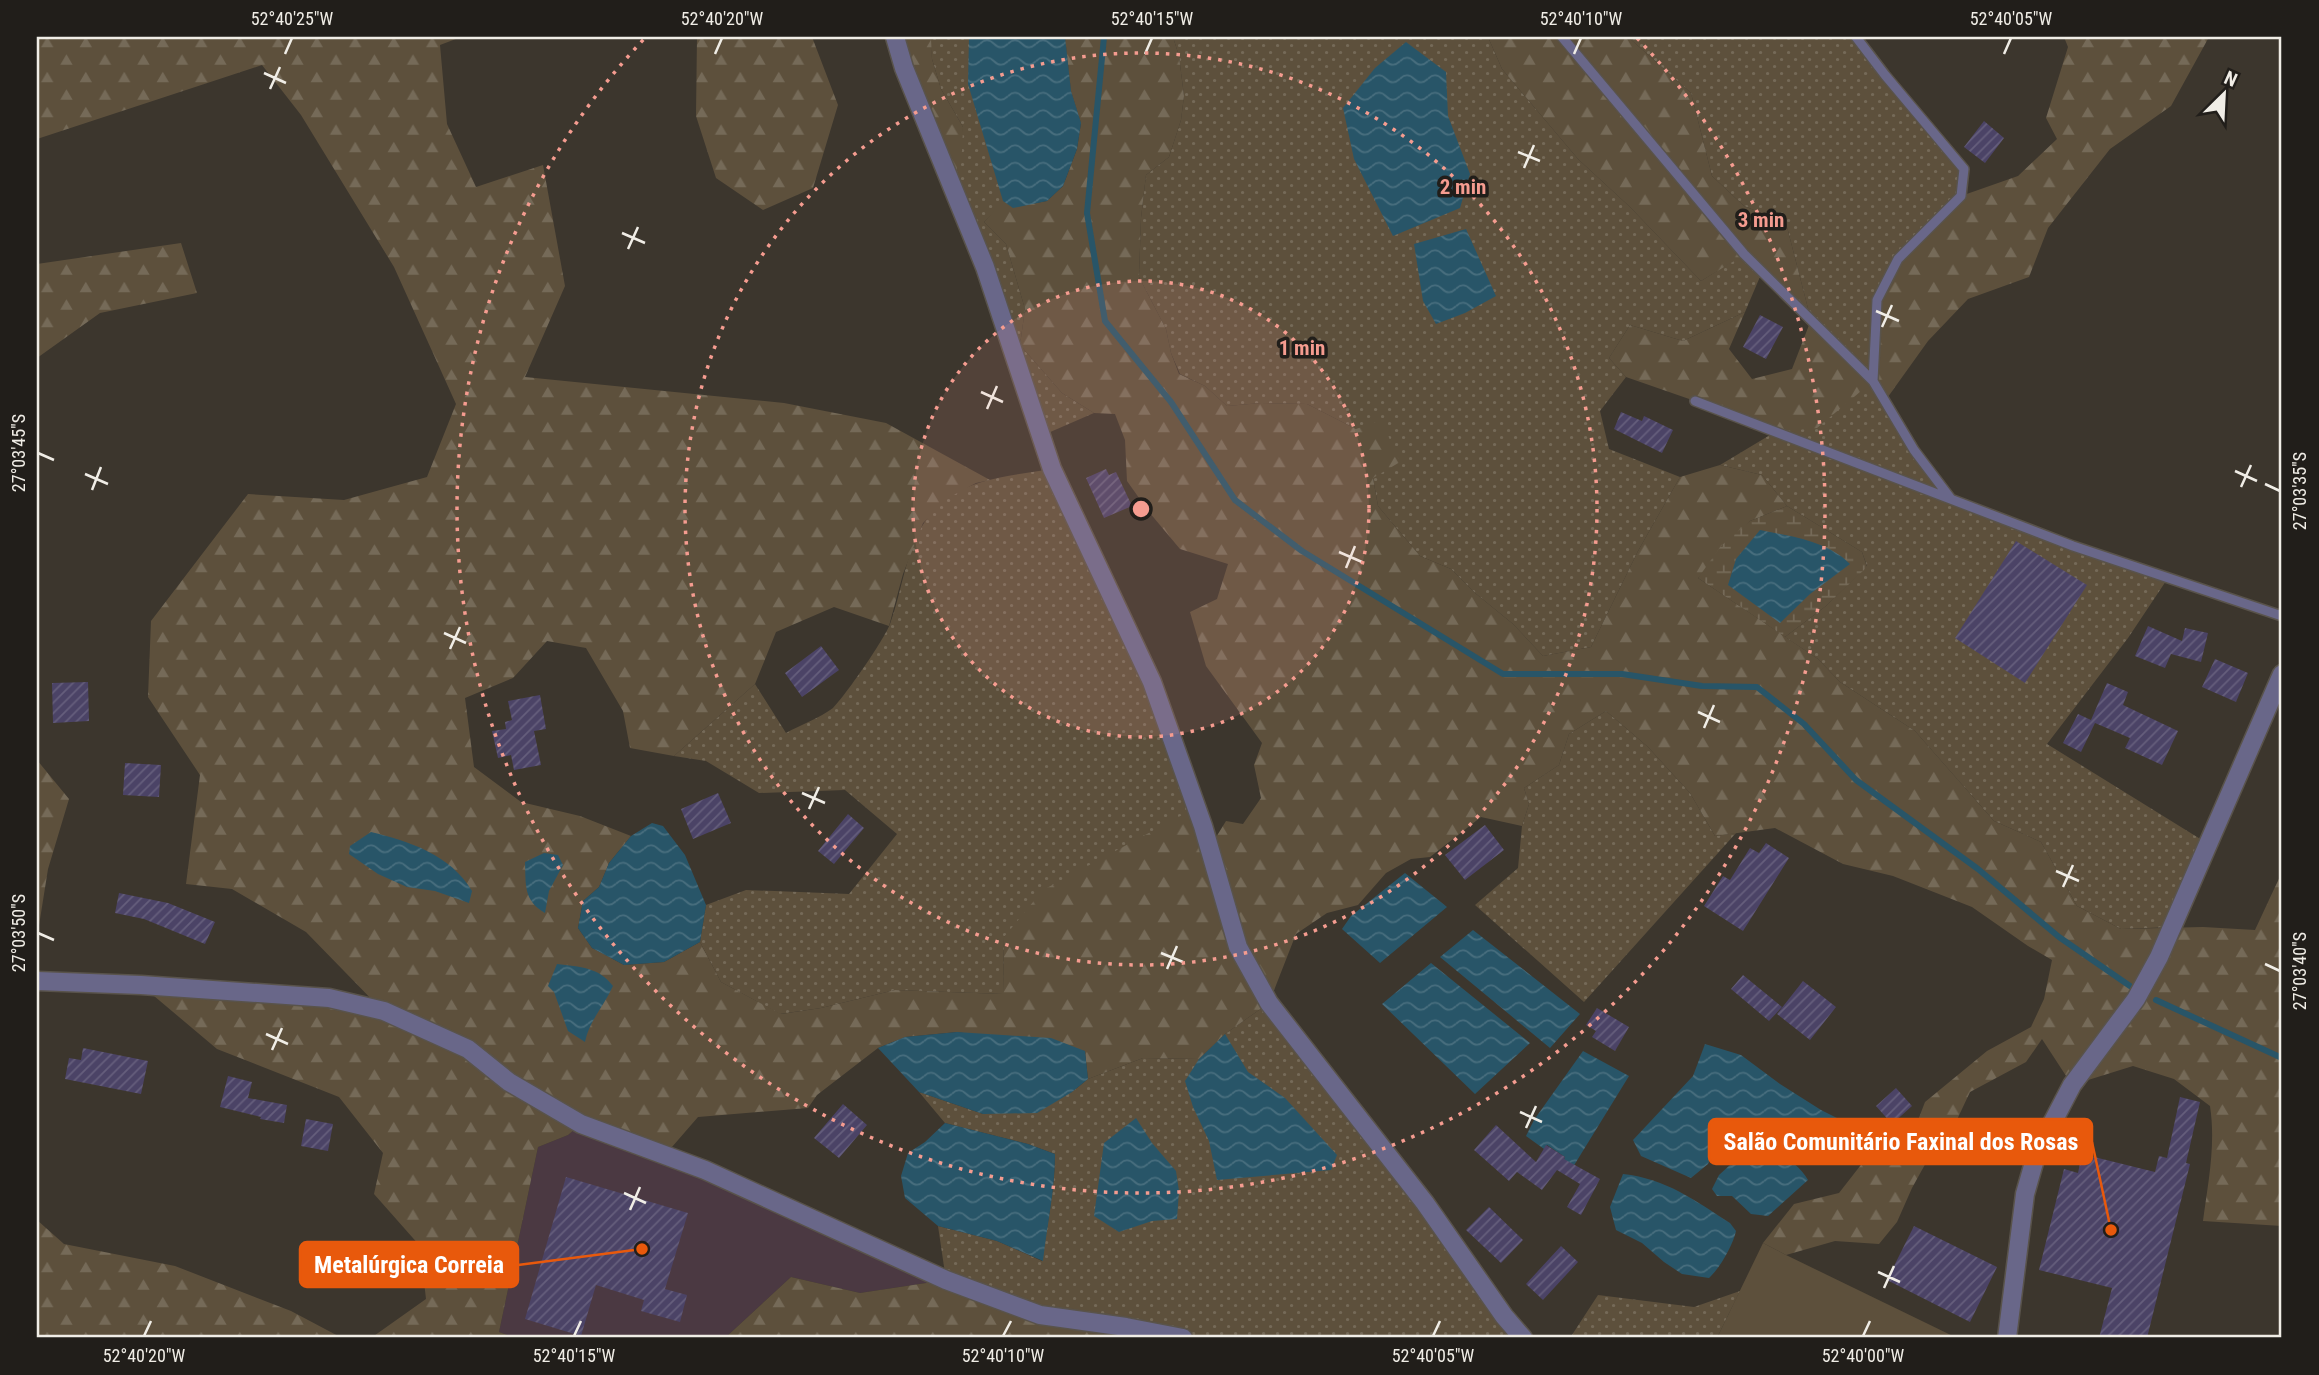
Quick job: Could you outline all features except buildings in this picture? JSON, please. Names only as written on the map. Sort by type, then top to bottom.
[{"type":"street","points":[[895,37],[904,68],[985,267],[1052,469],[1152,682],[1203,826],[1238,947],[1269,1003],[1425,1203],[1522,1338]]},
{"type":"street","points":[[2007,1338],[2025,1194],[2037,1152],[2073,1085],[2136,999],[2159,957],[2210,845],[2282,674]]},
{"type":"street","points":[[37,981],[329,998],[383,1011],[468,1049],[509,1082],[581,1124],[705,1170],[946,1280],[1040,1314],[1183,1338]]},
{"type":"lane","points":[[1562,37],[1744,254],[1873,381],[1914,450],[1952,500]]},
{"type":"lane","points":[[1856,37],[1964,169],[1961,196],[1898,259],[1877,300],[1873,381]]},
{"type":"lane","points":[[1695,401],[2073,546],[2282,616]]},
{"type":"shaded area","points":[[581,1124],[946,1280],[860,1293],[791,1277],[725,1338],[516,1338],[499,1332],[538,1147],[568,1135]]},
{"type":"green space","points":[[37,37],[461,37],[440,45],[447,124],[476,187],[543,165],[565,286],[525,377],[784,403],[886,423],[990,480],[976,483],[948,498],[923,523],[903,574],[889,626],[834,607],[776,632],[755,684],[674,756],[630,748],[623,711],[586,648],[547,641],[513,678],[465,698],[474,767],[521,802],[580,816],[631,836],[609,863],[599,887],[583,901],[578,928],[592,948],[624,965],[664,962],[700,942],[721,982],[781,1014],[821,1008],[895,990],[1003,994],[1004,937],[1043,890],[1197,807],[1210,847],[1226,821],[1243,824],[1261,798],[1254,765],[1262,743],[1206,666],[1190,612],[1217,599],[1228,564],[1180,549],[1127,481],[1125,440],[1115,414],[1094,413],[1062,393],[1020,345],[1025,309],[1006,244],[984,222],[1003,201],[1014,207],[1047,201],[1063,186],[1077,149],[1081,123],[1071,91],[1065,37],[1173,37],[1179,56],[1184,96],[1181,120],[1169,157],[1146,175],[1139,277],[1166,329],[1179,374],[1205,386],[1227,406],[1261,403],[1307,404],[1356,429],[1381,420],[1400,462],[1373,478],[1378,506],[1420,556],[1451,569],[1513,624],[1543,656],[1591,647],[1638,551],[1680,477],[1720,465],[1762,475],[1787,506],[1750,521],[1698,578],[1818,659],[1840,682],[1915,731],[1994,821],[2041,842],[2077,906],[2121,929],[2203,927],[2255,930],[2282,872],[2282,1226],[2203,1221],[2212,1150],[2210,1106],[2174,1079],[2133,1066],[2072,1085],[2042,1039],[2026,1062],[1970,1092],[1954,1126],[1933,1150],[1897,1222],[1879,1244],[1835,1241],[1786,1255],[1763,1243],[1794,1204],[1839,1193],[1892,1125],[1915,1128],[1925,1102],[1987,1051],[2031,1027],[2044,999],[2052,960],[1972,907],[1893,876],[1843,864],[1775,828],[1715,836],[1690,793],[1648,747],[1606,711],[1569,734],[1559,765],[1524,788],[1529,804],[1522,826],[1481,817],[1430,857],[1411,859],[1386,873],[1358,905],[1327,913],[1296,934],[1269,1003],[1225,1034],[1199,1059],[1143,1058],[1088,1079],[1085,1051],[957,1032],[905,1037],[878,1048],[817,1095],[808,1108],[698,1117],[665,1155],[581,1124],[568,1135],[538,1147],[499,1332],[516,1338],[371,1338],[426,1299],[420,1246],[374,1194],[383,1153],[339,1097],[217,1049],[141,985],[382,1010],[306,932],[232,889],[186,884],[200,775],[148,697],[151,621],[248,494],[344,500],[427,477],[456,404],[394,267],[301,115],[262,65],[37,139]]},
{"type":"green space","points":[[697,37],[812,37],[838,105],[813,188],[763,210],[716,178],[696,116]]},
{"type":"green space","points":[[895,37],[931,39],[932,59],[941,89],[963,127],[962,151],[952,185]]},
{"type":"green space","points":[[930,37],[1065,37],[1071,91],[1081,123],[984,222],[1006,244],[1025,309],[1020,345],[1062,393],[1094,413],[1041,436],[952,185],[963,127],[941,89],[932,59]]},
{"type":"green space","points":[[1173,37],[1488,37],[1502,69],[1578,159],[1630,207],[1701,281],[1744,254],[1762,272],[1745,312],[1683,341],[1630,325],[1609,358],[1626,377],[1600,411],[1609,449],[1680,477],[1638,551],[1591,647],[1543,656],[1513,624],[1451,569],[1420,556],[1378,506],[1373,478],[1356,429],[1307,404],[1261,403],[1227,406],[1205,386],[1180,374],[1171,353],[1166,329],[1139,277],[1146,175],[1169,157],[1181,120],[1184,96],[1179,56]]},
{"type":"green space","points":[[1488,37],[1628,37],[1691,93],[1712,176],[1744,206],[1786,223],[1811,320],[1744,255],[1701,281],[1630,207],[1578,159],[1502,69]]},
{"type":"green space","points":[[1628,37],[1856,37],[1964,169],[1961,196],[1873,381],[1952,500],[2168,578],[2128,638],[2047,744],[2210,845],[2173,927],[2121,929],[2077,906],[2041,842],[1994,821],[1915,731],[1840,682],[1818,659],[1785,637],[1826,606],[1867,566],[1862,552],[1787,506],[1762,475],[1720,465],[1775,432],[1811,320],[1786,223],[1744,206],[1712,176],[1691,93]]},
{"type":"green space","points":[[2064,37],[2209,37],[2171,106],[2110,149],[2048,228],[2029,277],[1968,299],[1928,341],[1885,401],[1873,381],[1817,428],[1775,432],[1626,377],[1609,358],[1630,325],[1683,341],[1745,312],[1729,349],[1752,379],[1792,369],[1811,320],[1873,380],[1877,300],[1898,259],[1961,196],[2018,176],[2057,139],[2046,118],[2068,47]]},
{"type":"green space","points":[[181,243],[197,293],[100,313],[37,358],[37,264]]},
{"type":"green space","points":[[1052,469],[1197,807],[1004,937],[1003,994],[895,990],[821,1008],[780,1014],[721,982],[700,942],[706,905],[746,890],[849,894],[897,834],[845,790],[759,793],[706,761],[674,756],[755,684],[786,733],[833,708],[864,668],[886,632],[916,537],[936,508],[950,496],[974,485]]},
{"type":"green space","points":[[1787,506],[1862,552],[1867,567],[1826,606],[1785,637],[1698,578],[1721,546],[1750,521]]},
{"type":"green space","points":[[1606,711],[1648,747],[1690,793],[1715,836],[1736,833],[1584,1002],[1475,905],[1518,868],[1522,826],[1529,804],[1524,788],[1559,765],[1569,734]]},
{"type":"green space","points":[[37,760],[69,799],[48,869],[37,938]]},
{"type":"green space","points":[[1269,1003],[1523,1338],[1183,1338],[1040,1315],[946,1280],[938,1226],[997,1241],[1042,1261],[1055,1154],[1028,1144],[945,1123],[919,1092],[983,1114],[1072,1092],[1088,1079],[1143,1058],[1199,1059],[1225,1034]]},
{"type":"green space","points":[[37,1220],[64,1244],[175,1266],[291,1311],[342,1338],[37,1338]]},
{"type":"green space","points":[[1763,1243],[1786,1255],[1957,1338],[1717,1338]]},
{"type":"green space","points":[[791,1277],[860,1293],[946,1280],[1040,1315],[1183,1338],[725,1338]]},
{"type":"green space","points":[[1740,1291],[1717,1338],[1570,1338],[1598,1295],[1694,1307]]},
{"type":"water","points":[[969,37],[1065,37],[1071,91],[1081,123],[1077,149],[1063,186],[1047,201],[1013,208],[1003,201],[968,84]]},
{"type":"water","points":[[1406,42],[1446,72],[1448,116],[1470,174],[1460,208],[1393,236],[1354,159],[1343,108],[1375,68]]},
{"type":"water","points":[[1466,229],[1496,296],[1465,313],[1436,324],[1423,301],[1414,244]]},
{"type":"water","points":[[1760,530],[1820,545],[1850,564],[1810,594],[1780,623],[1728,585],[1736,559]]},
{"type":"water","points":[[652,823],[663,826],[685,855],[706,905],[700,942],[664,962],[624,965],[592,948],[578,928],[583,901],[599,887],[609,863],[631,836]]},
{"type":"water","points":[[371,832],[414,845],[441,859],[463,878],[472,891],[469,903],[435,891],[407,887],[378,874],[349,854],[350,846]]},
{"type":"water","points":[[544,853],[558,855],[563,865],[549,891],[545,913],[529,897],[525,862]]},
{"type":"water","points":[[1405,873],[1447,907],[1380,963],[1342,929],[1351,916]]},
{"type":"water","points":[[1473,930],[1580,1014],[1550,1048],[1440,957]]},
{"type":"water","points":[[1431,963],[1530,1043],[1475,1094],[1382,1004]]},
{"type":"water","points":[[557,964],[595,971],[613,986],[590,1027],[585,1042],[568,1031],[554,992],[548,986]]},
{"type":"water","points":[[957,1032],[1051,1038],[1085,1051],[1088,1079],[1037,1113],[983,1114],[919,1092],[878,1048],[905,1037]]},
{"type":"water","points":[[1225,1034],[1248,1072],[1285,1098],[1337,1155],[1331,1170],[1217,1180],[1209,1141],[1193,1107],[1185,1081],[1199,1059]]},
{"type":"water","points":[[1705,1044],[1741,1055],[1780,1084],[1841,1120],[1853,1129],[1858,1141],[1836,1156],[1819,1160],[1770,1135],[1738,1124],[1727,1131],[1715,1146],[1708,1164],[1691,1178],[1641,1156],[1633,1140],[1693,1076]]},
{"type":"water","points":[[1583,1051],[1629,1076],[1573,1167],[1563,1161],[1565,1157],[1547,1145],[1544,1149],[1526,1136],[1534,1120]]},
{"type":"water","points":[[1136,1118],[1152,1143],[1176,1171],[1179,1191],[1177,1219],[1152,1221],[1119,1232],[1094,1216],[1104,1143]]},
{"type":"water","points":[[945,1123],[1028,1144],[1055,1154],[1043,1261],[997,1241],[938,1226],[905,1198],[901,1176],[908,1153],[925,1142]]},
{"type":"water","points":[[1740,1144],[1779,1154],[1795,1165],[1808,1180],[1768,1216],[1751,1214],[1732,1196],[1717,1196],[1712,1189],[1719,1175],[1730,1165]]},
{"type":"water","points":[[1623,1174],[1667,1186],[1730,1223],[1736,1231],[1732,1243],[1709,1278],[1682,1274],[1642,1243],[1616,1230],[1610,1207]]},
{"type":"waterway","points":[[1104,37],[1087,213],[1105,321],[1171,402],[1235,500],[1302,551],[1503,674],[1622,674],[1702,686],[1757,687],[1804,724],[1856,780],[1978,869],[2059,937],[2130,986]]},
{"type":"waterway","points":[[2156,1000],[2282,1058]]},
{"type":"place","name":"Salão Comunitário Faxinal dos Rosas","points":[[2111,1230]]},
{"type":"place","name":"Metalúrgica Correia","points":[[642,1249]]}]
